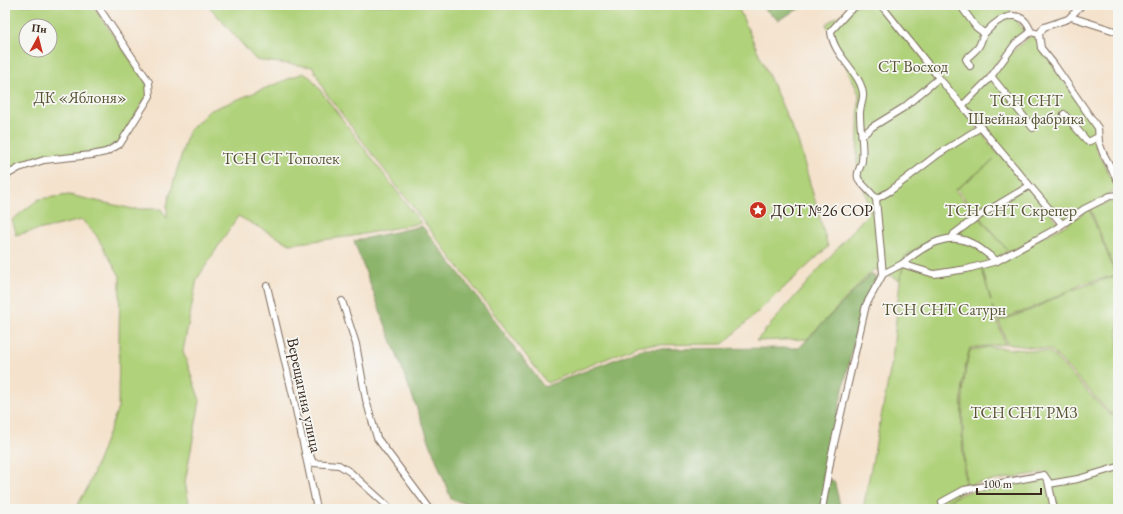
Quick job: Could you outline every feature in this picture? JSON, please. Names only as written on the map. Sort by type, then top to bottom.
[{"type":"street","points":[[5,176],[19,168],[44,160],[106,152],[120,144],[150,96],[148,82],[97,5]]},
{"type":"street","points":[[857,5],[849,10],[831,31],[831,39],[843,60],[856,76],[863,94],[860,115],[862,162],[857,173],[858,180],[870,190],[876,199],[883,274]]},
{"type":"street","points":[[882,5],[939,78],[1062,224]]},
{"type":"street","points":[[960,5],[976,28],[984,33]]},
{"type":"street","points":[[1082,5],[1071,17],[1044,27],[1039,34],[1041,48],[1057,68],[1098,128],[1098,137],[1103,153],[1118,180]]},
{"type":"street","points":[[970,66],[966,59],[979,46],[984,33],[1000,20],[1012,15],[1022,18],[1029,25],[1031,32]]},
{"type":"street","points":[[1071,17],[1118,32]]},
{"type":"street","points":[[962,105],[991,76],[1015,44],[1031,32]]},
{"type":"street","points":[[1031,32],[1039,34]]},
{"type":"street","points":[[991,76],[1033,128]]},
{"type":"street","points":[[862,136],[872,127],[903,108],[939,78]]},
{"type":"street","points":[[1064,114],[1088,142],[1098,137]]},
{"type":"street","points":[[876,199],[890,191],[937,155],[981,127]]},
{"type":"street","points":[[952,238],[954,234],[974,219],[1029,186]]},
{"type":"street","points":[[902,264],[934,274],[967,269],[997,261],[1062,224],[1084,209],[1110,196],[1118,195]]},
{"type":"street","points":[[822,509],[831,457],[866,305],[883,274],[902,264],[932,243],[952,238],[974,244],[997,261]]},
{"type":"street","name":"Верещагина улица","points":[[267,286],[300,427],[317,509]]},
{"type":"street","points":[[342,302],[356,344],[366,400],[377,438],[430,509]]},
{"type":"street","points":[[300,427],[313,463],[339,465],[350,472],[391,509]]},
{"type":"street","points":[[1049,484],[1078,479],[1118,467]]},
{"type":"street","points":[[942,502],[964,490],[1044,475],[1049,484],[1054,509]]},
{"type":"green space","name":"ДК «Яблоня»","points":[[5,5],[92,5],[146,82],[149,92],[119,142],[103,150],[51,157],[18,165],[5,174]]},
{"type":"green space","points":[[208,5],[737,5],[798,141],[828,247],[723,344],[640,345],[547,383],[325,92],[313,67],[256,60]]},
{"type":"green space","points":[[760,5],[806,5],[778,20]]},
{"type":"green space","points":[[856,5],[1007,5],[1024,32],[959,105],[1000,156],[1002,154],[1060,225],[1009,252],[957,189],[994,160],[955,190],[1008,251],[994,259],[970,239],[934,237],[905,256],[900,279],[906,257],[934,238],[969,240],[995,261],[1061,228],[1089,209],[1116,275],[1083,284],[1030,309],[998,320],[992,306],[1005,344],[970,348],[963,382],[962,400],[962,436],[965,489],[942,505],[942,509],[863,509],[892,361],[900,280],[874,269],[807,339],[756,341],[870,211],[857,163],[859,94],[826,24]],"holes":[[[992,262],[982,267],[991,301],[981,266]]]},
{"type":"green space","name":"ТСН СНТ Швейная фабрика","points":[[1033,35],[1038,35],[1051,62],[1097,128],[1096,149],[1117,189],[1062,223],[961,105],[1004,59]]},
{"type":"green space","name":"ТСН СТ Тополек","points":[[303,73],[311,78],[421,223],[353,236],[290,244],[238,216],[197,279],[183,351],[200,401],[185,482],[190,509],[75,509],[88,487],[118,408],[120,276],[96,235],[82,220],[15,235],[16,232],[12,220],[39,199],[69,195],[133,209],[161,209],[167,218],[167,205],[188,132],[209,111]]},
{"type":"green space","points":[[1118,200],[1118,274],[1117,275],[1090,208]]},
{"type":"green space","points":[[422,226],[469,286],[544,387],[642,349],[799,348],[871,274],[877,278],[861,309],[823,478],[834,481],[841,509],[482,509],[451,499],[354,241]]},
{"type":"green space","points":[[1118,275],[1118,414],[1111,414],[1051,350],[1007,344],[999,321],[1031,310],[1069,291]]},
{"type":"green space","name":"ТСН СНТ РМЗ","points":[[989,347],[1050,352],[1110,415],[1118,415],[1118,509],[1059,509],[1047,472],[966,485],[963,400],[966,367],[970,350]]},
{"type":"green space","points":[[1047,476],[1058,509],[946,509],[945,502],[964,493]]},
{"type":"place","name":"ДОТ №26 СОР","points":[[758,210]]},
{"type":"park label","name":"СТ Восход","points":[[913,66]]},
{"type":"park label","name":"ТСН СНТ Скрепер","points":[[1011,210]]},
{"type":"park label","name":"ТСН СНТ Сатурн","points":[[944,309]]}]
